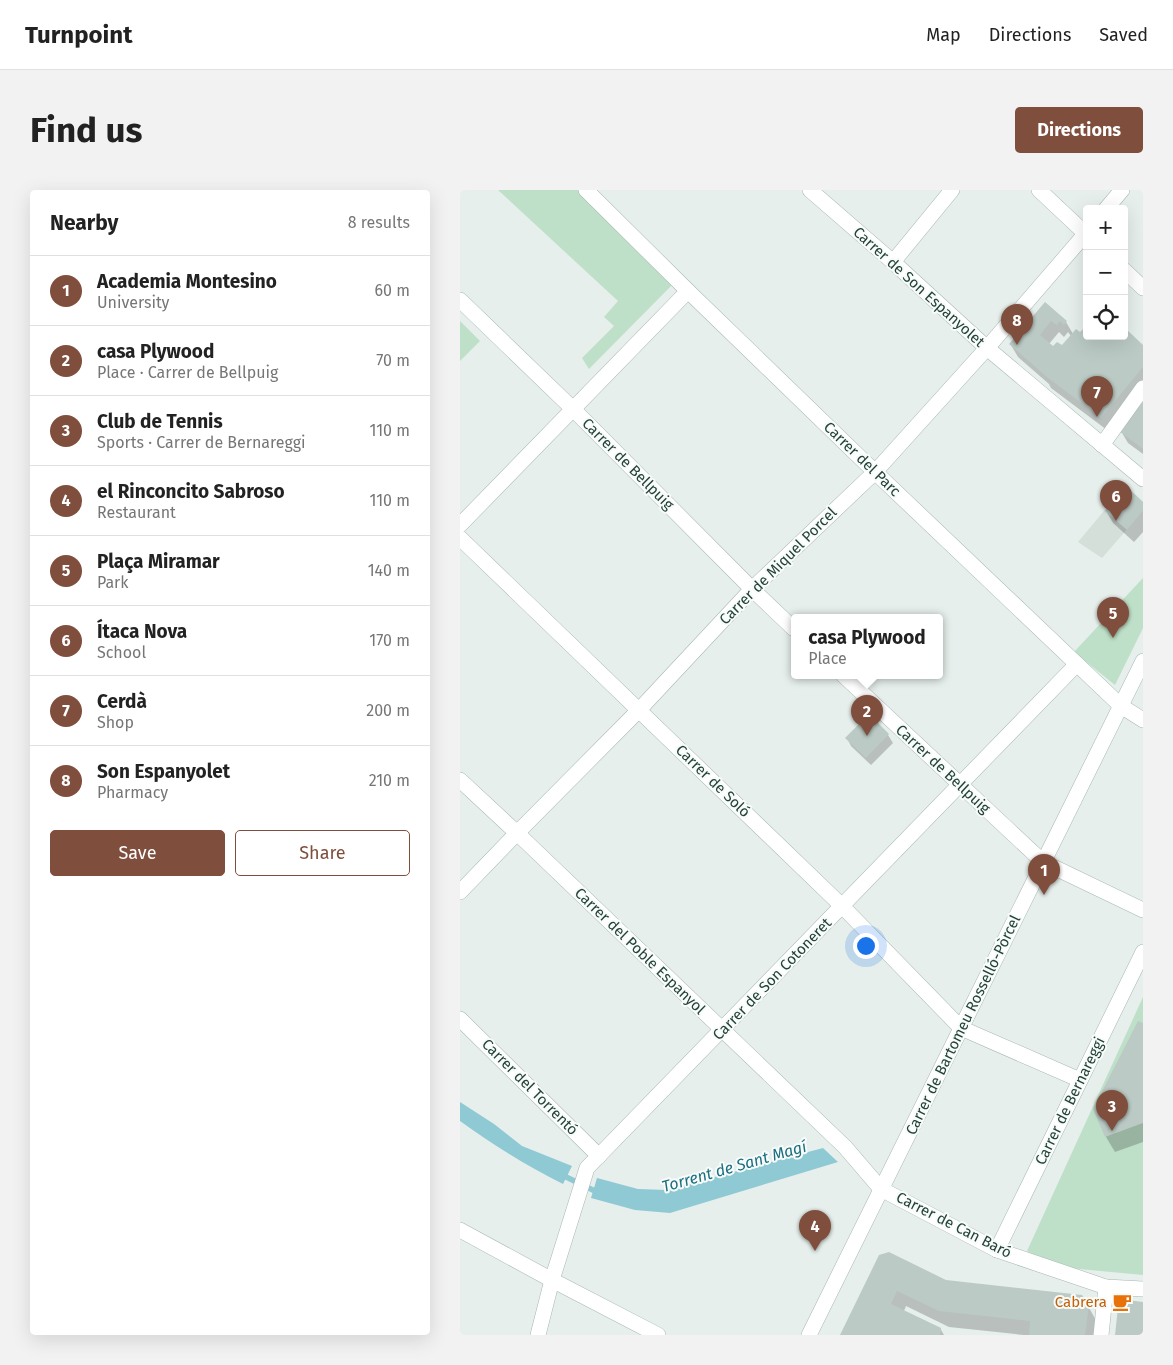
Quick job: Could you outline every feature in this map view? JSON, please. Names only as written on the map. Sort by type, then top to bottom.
[{"type":"street","name":"Carrer del Parc","points":[[586,190],[875,472],[1120,706],[1143,720]]},
{"type":"street","name":"Carrer de Son Espanyolet","points":[[810,190],[893,262],[987,348],[1143,479]]},
{"type":"street","points":[[893,262],[952,190]]},
{"type":"street","points":[[1039,190],[1083,231]]},
{"type":"street","points":[[1109,205],[1122,190]]},
{"type":"street","name":"Carrer de Miquel Porcel","points":[[460,892],[640,710],[752,589],[875,472],[987,348],[1083,237]]},
{"type":"street","points":[[1128,274],[1143,288]]},
{"type":"street","points":[[460,524],[688,291]]},
{"type":"street","name":"Carrer de Bellpuig","points":[[460,300],[573,409],[791,626]]},
{"type":"street","points":[[1102,444],[1143,388]]},
{"type":"street","name":"Carrer de Soló","points":[[460,538],[842,906],[961,1028]]},
{"type":"street","name":"Carrer de Bartomeu Rosselló-Pòrcel","points":[[809,1335],[1143,661]]},
{"type":"street","name":"Carrer de Son Cotoneret","points":[[538,1335],[552,1280],[587,1168],[1077,664]]},
{"type":"street","name":"Carrer de Bellpuig","points":[[847,679],[1043,862],[1143,910]]},
{"type":"street","name":"Carrer del Poble Espanyol","points":[[460,780],[844,1148],[881,1189]]},
{"type":"street","name":"Carrer de Bernareggi","points":[[997,1250],[1143,952]]},
{"type":"street","name":"Carrer del Torrentó","points":[[460,1019],[599,1156]]},
{"type":"street","points":[[961,1028],[1080,1080]]},
{"type":"street","name":"Carrer de Can Baró","points":[[881,1189],[997,1250],[1106,1287],[1143,1289]]},
{"type":"street","points":[[460,1230],[658,1335]]},
{"type":"street","points":[[1100,1335],[1106,1287]]},
{"type":"shaded area","points":[[1127,487],[1143,502],[1143,511],[1102,558],[1078,542]]},
{"type":"green space","points":[[498,190],[578,190],[673,284],[589,369],[582,358],[614,326],[604,317],[618,301]]},
{"type":"green space","points":[[460,321],[480,341],[460,361]]},
{"type":"green space","points":[[1143,578],[1143,628],[1115,685],[1074,652]]},
{"type":"green space","points":[[1143,997],[1143,1275],[1047,1266],[1027,1251]]},
{"type":"water","points":[[460,1102],[494,1124],[522,1146],[572,1166],[563,1184],[510,1155],[460,1121]]},
{"type":"water","points":[[823,1148],[838,1162],[670,1213],[635,1210],[591,1198],[597,1178],[638,1189],[666,1190]]},
{"type":"building","points":[[1045,302],[1067,321],[1064,325],[1060,321],[1057,325],[1051,321],[1040,335],[1053,346],[1057,342],[1062,345],[1076,329],[1080,332],[1083,329],[1083,340],[1128,340],[1128,331],[1143,345],[1143,367],[1101,418],[1047,377],[1009,344]]},
{"type":"building","points":[[1143,402],[1143,449],[1119,431]]},
{"type":"building","points":[[1127,487],[1143,502],[1143,511],[1127,530],[1105,511]]},
{"type":"building","points":[[869,714],[889,734],[866,758],[845,738]]},
{"type":"building","points":[[1138,1021],[1143,1023],[1143,1123],[1105,1137],[1093,1109]]},
{"type":"building","points":[[889,1252],[946,1280],[1082,1295],[1089,1305],[1085,1335],[1029,1335],[1030,1321],[939,1311],[897,1291],[891,1304],[941,1328],[940,1335],[840,1335],[879,1255]]},
{"type":"building","points":[[1127,1300],[1143,1302],[1143,1335],[1115,1335],[1118,1307]]},
{"type":"waterway","name":"Torrent de Sant Magí","points":[[560,1174],[599,1193]]},
{"type":"place","name":"Son Espanyolet","points":[[1017,345]]},
{"type":"place","name":"Cerdà","points":[[1097,417]]},
{"type":"place","name":"Ítaca Nova","points":[[1116,521]]},
{"type":"place","name":"Plaça Miramar","points":[[1113,638]]},
{"type":"place","name":"casa Plywood","points":[[867,736]]},
{"type":"place","name":"Academia Montesino","points":[[1044,895]]},
{"type":"place","name":"Club de Tennis","points":[[1112,1131]]},
{"type":"place","name":"el Rinconcito Sabroso","points":[[815,1251]]},
{"type":"place","name":"Cabrera","points":[[1122,1302]]}]
